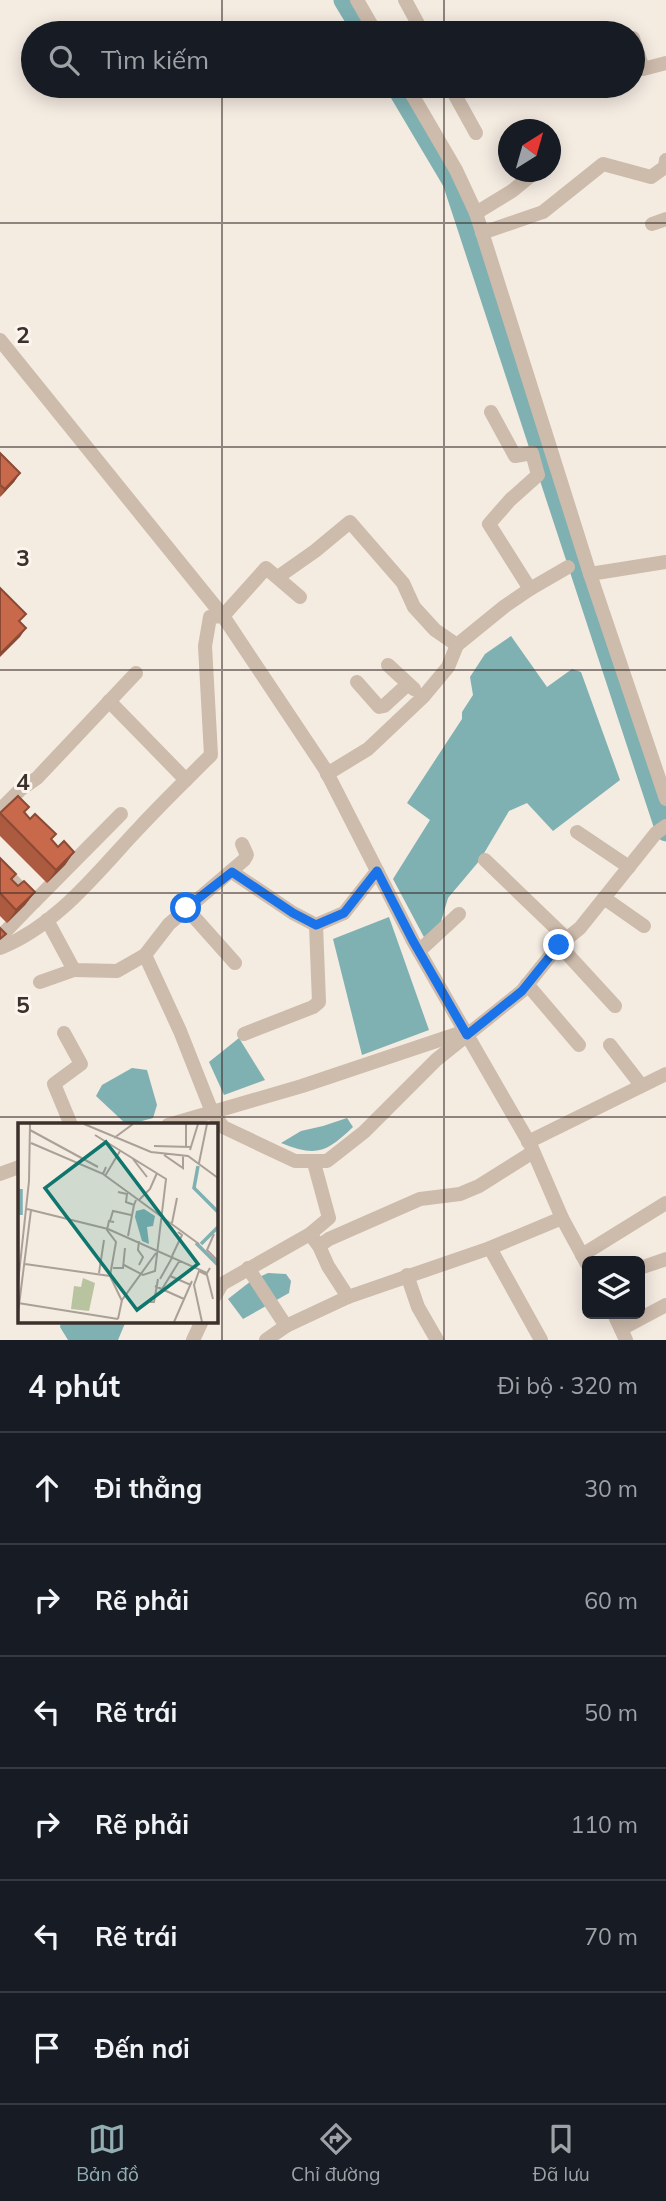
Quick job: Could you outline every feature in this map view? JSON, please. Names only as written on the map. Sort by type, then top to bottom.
[{"type":"street","points":[[357,0],[369,21]]},
{"type":"street","points":[[405,0],[416,21]]},
{"type":"street","points":[[645,68],[666,63]]},
{"type":"street","points":[[414,98],[456,170],[476,213],[590,574],[666,799]]},
{"type":"street","points":[[456,98],[475,133]]},
{"type":"street","points":[[482,233],[543,212],[603,164],[651,177],[665,167],[666,160]]},
{"type":"street","points":[[476,213],[523,182]]},
{"type":"street","points":[[0,340],[223,615],[327,774],[419,951],[531,1147],[562,1218],[583,1256]]},
{"type":"street","points":[[491,412],[515,456],[532,453],[538,475],[509,500],[489,524],[530,589]]},
{"type":"street","points":[[278,577],[350,522],[403,583],[414,607],[436,630],[457,645]]},
{"type":"street","points":[[590,574],[666,562]]},
{"type":"street","points":[[327,774],[368,748],[423,697],[448,667],[457,645],[505,606],[568,567]]},
{"type":"street","points":[[1,941],[16,942],[47,920],[100,872],[211,755],[205,646],[209,617],[223,615],[266,568],[300,597]]},
{"type":"street","points":[[388,665],[423,697]]},
{"type":"street","points":[[0,810],[21,789],[37,778],[136,673]]},
{"type":"street","points":[[357,682],[379,707],[408,684]]},
{"type":"street","points":[[109,701],[186,780]]},
{"type":"street","points":[[1,941],[34,902],[121,814]]},
{"type":"street","points":[[145,955],[180,1031],[212,1112],[223,1127],[295,1161],[327,1161],[364,1132],[466,1033],[527,984],[563,942],[580,928],[661,829]]},
{"type":"street","points":[[577,832],[629,867]]},
{"type":"street","points":[[40,982],[74,970],[117,971],[145,955],[169,924],[244,860],[247,855],[242,844]]},
{"type":"street","points":[[485,860],[563,942],[615,1006]]},
{"type":"street","points":[[0,868],[34,902]]},
{"type":"street","points":[[316,925],[344,913],[377,871]]},
{"type":"street","points":[[232,872],[293,913],[316,925]]},
{"type":"street","points":[[604,898],[644,926]]},
{"type":"street","points":[[186,908],[235,963]]},
{"type":"street","points":[[419,951],[459,914]]},
{"type":"street","points":[[47,920],[74,970]]},
{"type":"street","points":[[244,1034],[313,1007],[319,1002],[316,925]]},
{"type":"street","points":[[527,984],[579,1045]]},
{"type":"street","points":[[64,1033],[81,1064],[54,1084],[70,1123]]},
{"type":"street","points":[[175,1123],[302,1086],[466,1033]]},
{"type":"street","points":[[610,1045],[641,1085]]},
{"type":"street","points":[[319,1246],[328,1239],[420,1199],[460,1194],[479,1186],[531,1147],[641,1085],[666,1074]]},
{"type":"street","points":[[217,1293],[222,1284],[250,1271],[310,1234],[329,1218],[314,1163]]},
{"type":"street","points":[[0,1174],[18,1167]]},
{"type":"street","points":[[589,1256],[666,1203]]},
{"type":"street","points":[[266,1340],[286,1326],[348,1297],[490,1248],[562,1218]]},
{"type":"street","points":[[310,1234],[348,1297]]},
{"type":"street","points":[[490,1248],[541,1340]]},
{"type":"street","points":[[645,1266],[666,1259]]},
{"type":"street","points":[[250,1271],[286,1326]]},
{"type":"street","points":[[407,1275],[418,1307],[434,1339]]},
{"type":"street","points":[[616,1319],[624,1335],[666,1305]]},
{"type":"street","points":[[193,1340],[202,1322]]},
{"type":"water","points":[[511,636],[547,687],[572,669],[581,672],[620,780],[553,831],[527,803],[509,811],[480,860],[448,898],[440,925],[425,939],[393,879],[430,820],[407,803],[462,719],[462,712],[473,695],[470,677],[485,654]]},
{"type":"water","points":[[389,917],[429,1030],[362,1055],[333,939]]},
{"type":"water","points":[[239,1038],[265,1080],[224,1095],[209,1062]]},
{"type":"water","points":[[132,1068],[147,1070],[157,1105],[153,1118],[125,1123],[96,1096],[102,1085]]},
{"type":"water","points":[[347,1118],[353,1127],[328,1147],[312,1151],[281,1143],[301,1131]]},
{"type":"water","points":[[268,1273],[286,1274],[291,1281],[289,1293],[243,1319],[228,1299],[251,1281]]},
{"type":"water","points":[[61,1322],[126,1322],[118,1340],[68,1340],[60,1327]]},
{"type":"building","points":[[0,453],[20,473],[5,489],[0,485]]},
{"type":"building","points":[[0,588],[26,614],[19,621],[26,628],[0,654]]},
{"type":"building","points":[[18,796],[29,807],[24,812],[30,819],[35,814],[56,834],[51,839],[58,847],[64,841],[74,852],[56,870],[0,813]]},
{"type":"building","points":[[0,858],[16,874],[11,879],[18,886],[24,881],[35,892],[16,910],[0,893]]},
{"type":"building","points":[[0,928],[6,934],[0,939]]},
{"type":"waterway","points":[[344,0],[357,21]]},
{"type":"waterway","points":[[403,98],[453,182],[666,831]]},
{"type":"route","points":[[186,908],[232,872],[293,913],[316,925],[344,913],[377,871],[413,941],[467,1035],[522,991],[559,945]]}]
